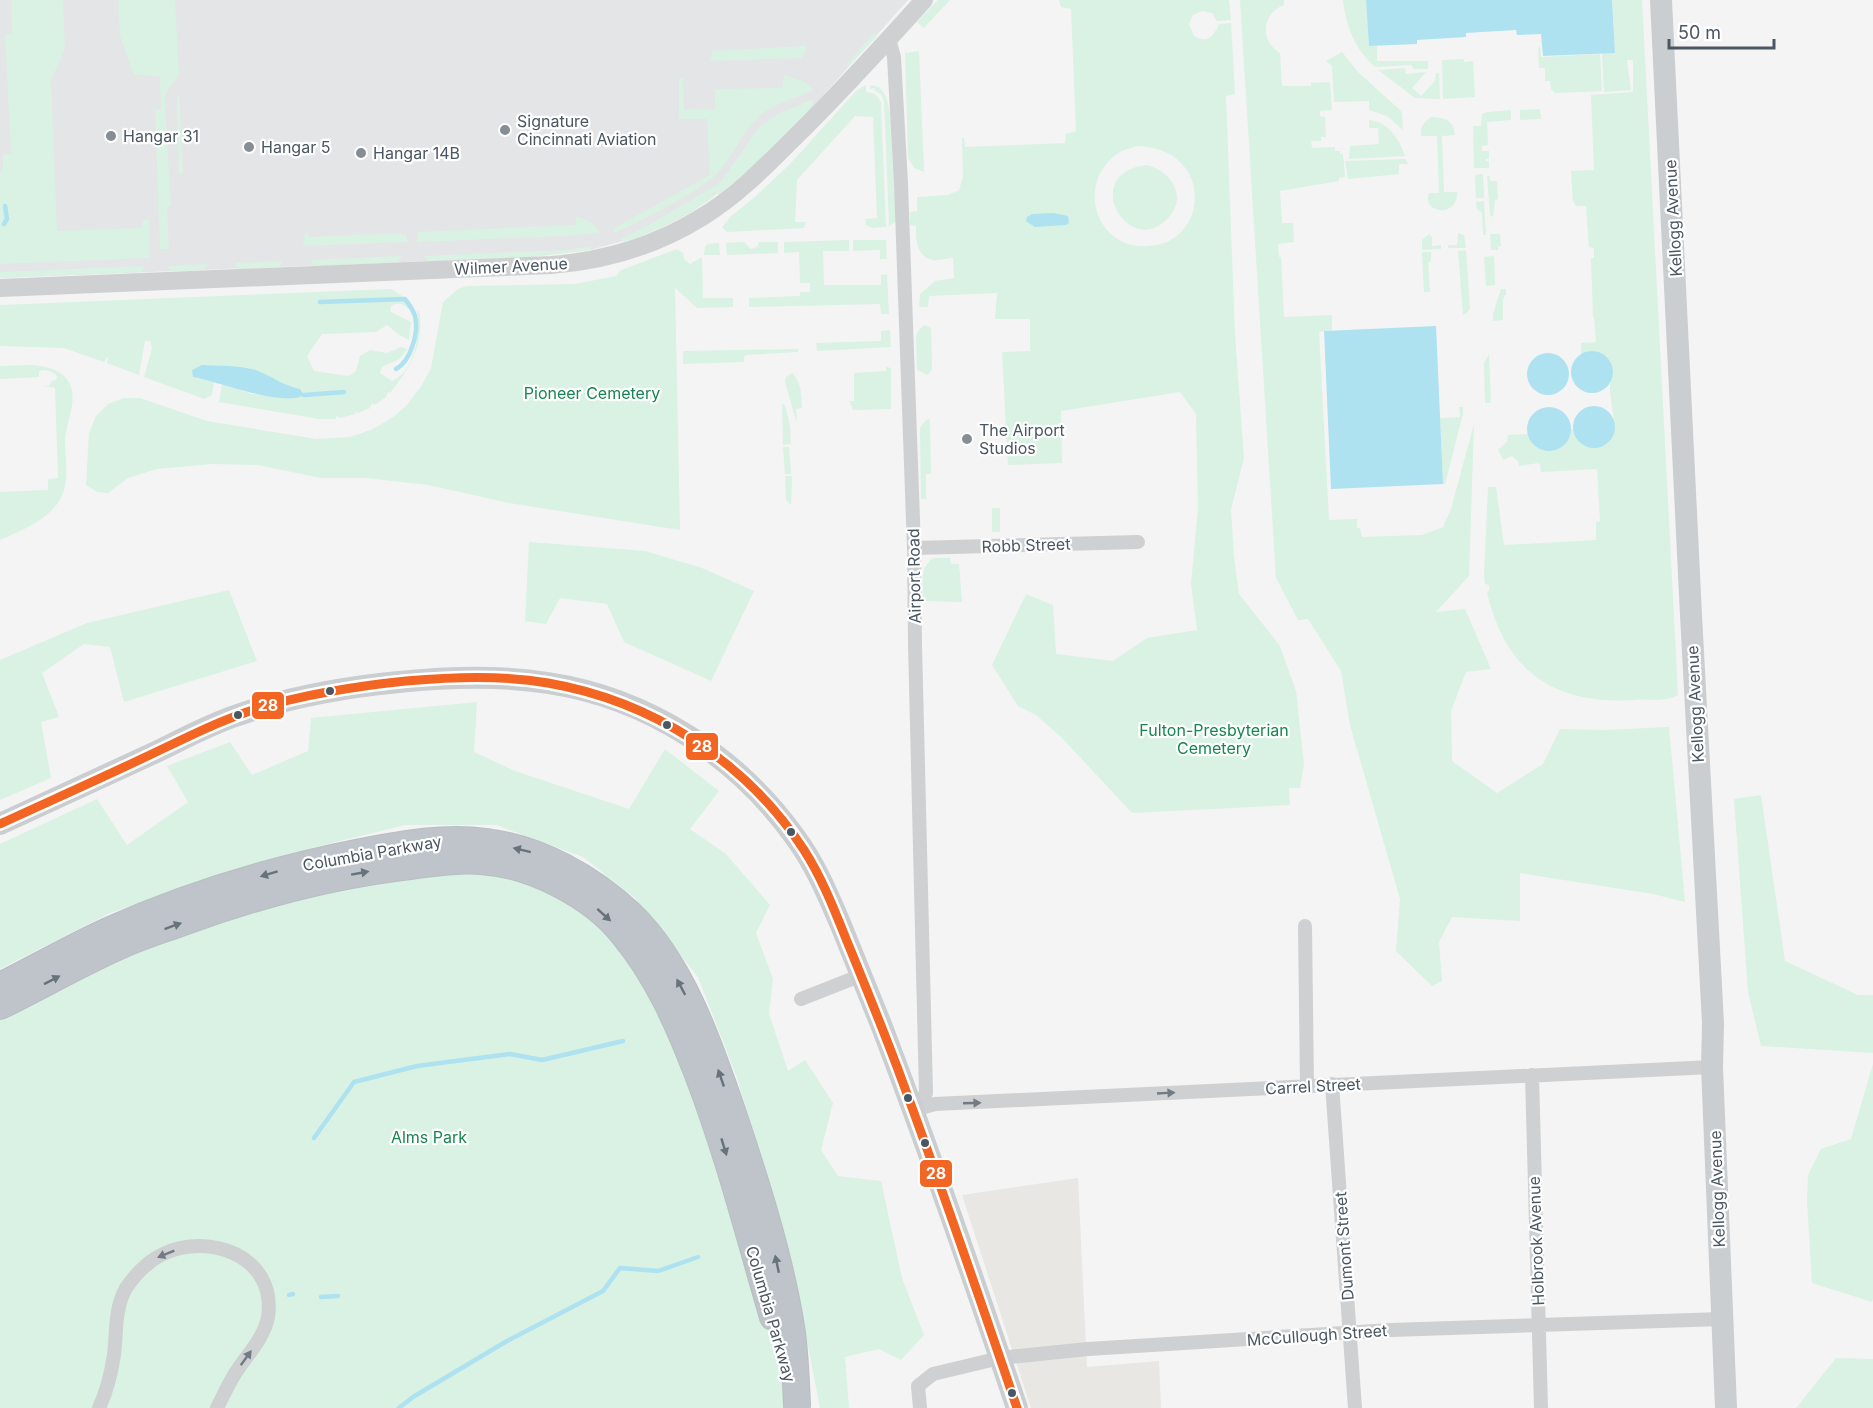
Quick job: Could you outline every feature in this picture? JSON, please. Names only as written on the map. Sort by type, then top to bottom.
[{"type":"highway","name":"Columbia Parkway","points":[[0,986],[107,931],[198,896],[307,862],[403,844],[448,839],[501,845],[534,853],[568,868],[604,891],[658,946],[682,987],[707,1039],[741,1137],[774,1248],[792,1333],[797,1405],[724,1145],[686,1043],[666,997],[622,932],[598,909],[570,890],[541,875],[481,861],[400,867],[315,882],[216,910],[118,946],[0,1006]]},
{"type":"main road","name":"Kellogg Avenue","points":[[1661,0],[1713,1023],[1712,1067],[1726,1408]]},
{"type":"main road","points":[[0,824],[235,716],[272,704],[373,684],[424,679],[476,678],[553,683],[612,699],[651,715],[716,754],[756,790],[797,840],[818,873],[862,975],[914,1110],[1017,1408]]},
{"type":"street","name":"Wilmer Avenue","points":[[0,288],[551,265],[608,256],[638,247],[702,217],[753,179],[838,96],[924,0]]},
{"type":"street","name":"Airport Road","points":[[889,39],[894,57],[901,184],[914,548],[926,1093],[914,1110]]},
{"type":"street","name":"Robb Street","points":[[914,548],[1138,542]]},
{"type":"street","points":[[1305,926],[1307,1086]]},
{"type":"street","points":[[801,999],[862,975]]},
{"type":"street","name":"Carrel Street","points":[[914,1110],[935,1104],[1712,1067]]},
{"type":"street","name":"Holbrook Avenue","points":[[1532,1075],[1541,1408]]},
{"type":"street","name":"Dumont Street","points":[[1332,1084],[1355,1408]]},
{"type":"street","points":[[99,1408],[110,1379],[118,1307],[126,1289],[137,1274],[152,1261],[174,1251],[197,1246],[237,1254],[257,1270],[268,1293],[268,1319],[261,1338],[236,1372],[217,1408]]},
{"type":"street","name":"McCullough Street","points":[[920,1408],[918,1386],[933,1374],[1000,1358],[1088,1349],[1453,1327],[1722,1319]]},
{"type":"shaded area","points":[[0,0],[908,0],[812,108],[752,168],[681,218],[638,237],[590,250],[530,257],[0,278]]},
{"type":"shaded area","points":[[1078,1178],[1087,1367],[1159,1361],[1161,1408],[1031,1408],[962,1195]]},
{"type":"green space","points":[[11,0],[63,0],[65,49],[51,80],[57,231],[142,228],[143,220],[149,220],[150,258],[0,264],[0,174],[3,167],[3,154],[11,154],[5,35],[12,34]]},
{"type":"green space","points":[[118,0],[175,0],[179,74],[166,93],[165,106],[171,206],[167,207],[169,249],[160,249],[155,110],[161,109],[160,76],[134,75],[120,36]]},
{"type":"green space","points":[[938,0],[950,0],[924,28],[917,22]]},
{"type":"green space","name":"Fulton-Presbyterian Cemetery","points":[[1059,0],[1229,0],[1231,20],[1217,21],[1212,13],[1202,11],[1193,15],[1189,24],[1194,36],[1206,39],[1210,38],[1219,24],[1231,23],[1235,94],[1226,96],[1235,335],[1244,458],[1231,510],[1234,557],[1239,594],[1280,646],[1296,691],[1304,764],[1300,788],[1289,788],[1290,805],[1132,813],[1062,738],[1036,715],[1018,706],[992,665],[1026,594],[1053,605],[1056,654],[1113,661],[1147,638],[1197,630],[1191,584],[1198,507],[1196,414],[1180,392],[1061,411],[1062,463],[1008,465],[1002,352],[1030,351],[1030,319],[995,319],[997,293],[929,296],[928,307],[919,307],[920,294],[935,281],[954,278],[953,258],[933,260],[923,255],[918,247],[916,226],[910,225],[910,212],[917,211],[917,197],[948,195],[959,190],[963,177],[962,137],[965,147],[1065,143],[1066,134],[1076,131],[1071,9],[1061,7]],"holes":[[[1137,146],[1163,151],[1181,163],[1192,180],[1195,199],[1191,217],[1180,233],[1164,243],[1141,246],[1123,242],[1108,231],[1097,211],[1095,189],[1098,178],[1111,159],[1124,150]]]},
{"type":"green space","points":[[1240,0],[1284,0],[1284,5],[1271,14],[1266,28],[1269,42],[1280,53],[1282,86],[1311,86],[1311,83],[1330,82],[1332,110],[1320,111],[1320,116],[1325,117],[1326,137],[1321,137],[1321,141],[1311,141],[1312,148],[1335,147],[1335,151],[1343,154],[1345,177],[1339,178],[1339,181],[1280,191],[1282,223],[1293,223],[1294,242],[1278,244],[1279,257],[1281,257],[1284,317],[1332,315],[1332,330],[1319,332],[1329,520],[1357,519],[1357,528],[1360,528],[1362,537],[1422,535],[1443,527],[1451,509],[1474,424],[1469,576],[1436,612],[1465,609],[1491,669],[1466,672],[1451,711],[1452,761],[1497,793],[1543,764],[1560,729],[1669,727],[1685,902],[1653,894],[1520,873],[1520,921],[1452,917],[1439,942],[1442,981],[1432,986],[1396,951],[1400,899],[1350,725],[1341,671],[1308,619],[1298,620],[1276,578]]},
{"type":"green space","points":[[1343,0],[1366,0],[1369,46],[1377,46],[1377,61],[1428,61],[1428,69],[1413,69],[1412,65],[1375,67],[1362,53],[1353,37],[1346,19]]},
{"type":"green space","points":[[1612,0],[1642,0],[1678,695],[1662,700],[1605,700],[1580,696],[1557,689],[1538,678],[1521,663],[1507,644],[1495,620],[1487,593],[1489,585],[1485,584],[1484,576],[1488,487],[1496,487],[1504,545],[1596,540],[1596,522],[1600,521],[1597,469],[1541,472],[1538,463],[1519,466],[1518,461],[1512,456],[1503,460],[1498,450],[1507,442],[1508,435],[1528,434],[1529,439],[1571,431],[1571,429],[1575,435],[1615,429],[1610,391],[1611,362],[1604,355],[1596,352],[1581,355],[1581,343],[1596,342],[1591,258],[1594,258],[1594,248],[1589,247],[1586,206],[1576,206],[1573,201],[1571,171],[1594,170],[1591,95],[1633,92],[1633,60],[1627,60],[1631,90],[1604,92],[1602,53],[1615,53]]},
{"type":"green space","points":[[874,33],[877,36],[848,67],[846,65]]},
{"type":"green space","points":[[806,46],[806,52],[801,58],[710,61],[713,51]]},
{"type":"green space","points":[[1538,47],[1540,47],[1541,57],[1600,54],[1602,91],[1555,93],[1551,89],[1550,81],[1545,81],[1545,68],[1539,68]]},
{"type":"green space","points":[[919,51],[924,172],[914,168],[908,158],[905,53]]},
{"type":"green space","points":[[1342,52],[1358,72],[1400,110],[1403,130],[1387,116],[1369,110],[1369,101],[1334,102],[1332,66],[1326,61]]},
{"type":"green space","points":[[1464,59],[1464,62],[1473,61],[1475,97],[1443,99],[1442,60]]},
{"type":"green space","points":[[1405,68],[1406,74],[1426,72],[1412,88],[1421,96],[1435,81],[1436,73],[1439,73],[1440,99],[1415,98],[1378,70]]},
{"type":"green space","points":[[784,75],[805,82],[813,90],[774,106],[762,114],[750,126],[721,169],[700,187],[671,205],[614,233],[613,229],[710,175],[707,119],[679,119],[679,78],[683,78],[684,110],[715,109],[715,89],[782,88]]},
{"type":"green space","points":[[866,85],[866,92],[875,94],[881,102],[886,227],[872,228],[866,225],[865,219],[877,218],[873,117],[855,116],[797,180],[795,222],[806,222],[804,228],[727,232],[722,227],[730,217],[790,164],[856,91]]},
{"type":"green space","points":[[870,85],[879,87],[886,96],[890,114],[896,222],[889,226],[884,101],[881,94],[874,90],[875,88],[870,89]]},
{"type":"green space","points":[[179,91],[183,173],[179,173],[177,100]]},
{"type":"green space","points":[[813,99],[812,108],[752,168],[718,195],[715,192],[712,194],[714,197],[660,228],[624,242],[620,239],[640,230],[720,183],[760,126],[780,113]]},
{"type":"green space","points":[[1540,109],[1541,119],[1520,120],[1520,110]]},
{"type":"green space","points":[[1511,110],[1511,120],[1487,122],[1488,145],[1482,146],[1482,151],[1489,151],[1489,159],[1486,161],[1489,161],[1489,168],[1474,168],[1473,126],[1481,126],[1482,114]]},
{"type":"green space","points":[[1431,117],[1448,120],[1453,126],[1455,135],[1442,136],[1444,192],[1457,192],[1456,200],[1452,206],[1441,210],[1435,209],[1428,200],[1429,193],[1439,193],[1437,136],[1421,136],[1423,125]]},
{"type":"green space","points":[[1369,120],[1382,124],[1392,132],[1405,156],[1349,159],[1350,146],[1379,144],[1378,128],[1369,128]]},
{"type":"green space","points":[[1406,159],[1408,164],[1399,164],[1399,174],[1348,179],[1345,161]]},
{"type":"green space","points":[[1147,165],[1169,178],[1174,185],[1177,200],[1169,217],[1154,228],[1139,229],[1126,222],[1117,211],[1113,197],[1115,183],[1126,171]]},
{"type":"green space","points":[[1483,174],[1484,198],[1476,198],[1475,175]]},
{"type":"green space","points":[[1487,176],[1490,176],[1490,181],[1497,181],[1498,199],[1495,200],[1493,217],[1490,215]]},
{"type":"green space","points":[[1484,201],[1486,235],[1483,235],[1482,213],[1477,209],[1476,202]]},
{"type":"green space","points":[[576,217],[590,222],[600,233],[417,242],[418,232],[576,225]]},
{"type":"green space","points":[[305,232],[310,237],[401,233],[406,235],[408,242],[303,246]]},
{"type":"green space","points":[[1458,233],[1464,235],[1466,248],[1448,248],[1448,245],[1457,245]]},
{"type":"green space","points":[[1429,234],[1432,237],[1432,246],[1441,245],[1441,249],[1422,250],[1422,240]]},
{"type":"green space","points":[[1490,234],[1500,234],[1501,246],[1498,250],[1491,250]]},
{"type":"green space","points":[[849,240],[849,251],[823,251],[824,285],[881,285],[881,275],[887,274],[889,314],[881,314],[880,304],[749,307],[749,298],[800,296],[800,292],[810,292],[810,283],[800,283],[799,252],[784,253],[784,242]]},
{"type":"green space","points":[[853,240],[886,240],[887,259],[880,259],[880,250],[853,251]]},
{"type":"green space","points":[[744,242],[751,249],[757,247],[759,242],[778,242],[778,253],[727,255],[726,243]]},
{"type":"green space","points":[[719,243],[720,255],[704,255],[705,246]]},
{"type":"green space","points":[[592,246],[590,250],[530,257],[428,261],[424,256],[566,250]]},
{"type":"green space","name":"Pioneer Cemetery","points":[[677,249],[683,253],[684,259],[690,264],[702,257],[703,298],[733,298],[733,307],[697,308],[675,288],[680,530],[509,503],[428,485],[366,478],[321,478],[258,465],[212,464],[157,469],[128,478],[108,493],[97,492],[86,485],[89,433],[96,416],[108,404],[124,398],[140,398],[207,421],[316,439],[350,437],[373,429],[392,418],[407,405],[422,385],[431,368],[443,302],[458,289],[467,286],[575,284],[616,276],[621,270]]},
{"type":"green space","points":[[1466,250],[1470,308],[1463,315],[1458,251]]},
{"type":"green space","points":[[1422,252],[1431,252],[1431,261],[1428,263],[1430,292],[1424,292]]},
{"type":"green space","points":[[402,256],[398,262],[315,266],[310,260]]},
{"type":"green space","points":[[1494,256],[1495,285],[1486,286],[1484,257]]},
{"type":"green space","points":[[283,261],[279,267],[238,269],[234,263]]},
{"type":"green space","points":[[208,264],[204,270],[171,271],[167,266]]},
{"type":"green space","points":[[145,266],[142,272],[0,278],[0,272]]},
{"type":"green space","points":[[391,289],[402,296],[412,310],[398,303],[392,305],[390,310],[411,322],[409,340],[387,325],[376,332],[322,334],[307,356],[314,371],[349,376],[356,371],[360,356],[370,350],[387,353],[401,347],[407,349],[399,359],[382,367],[380,373],[392,381],[406,369],[415,350],[418,330],[417,311],[419,311],[418,344],[410,365],[390,393],[388,392],[386,397],[375,405],[372,403],[370,408],[340,418],[337,416],[335,419],[319,419],[219,402],[222,384],[252,394],[303,391],[288,387],[256,370],[244,367],[202,365],[193,377],[214,382],[212,395],[204,399],[144,377],[152,348],[150,341],[145,341],[139,375],[107,363],[107,357],[104,362],[64,348],[0,346],[0,305]]},
{"type":"green space","points":[[1501,289],[1506,289],[1503,299],[1503,320],[1493,321],[1493,314]]},
{"type":"green space","points":[[924,325],[931,328],[932,370],[927,375],[917,370],[916,336]]},
{"type":"green space","points":[[890,330],[891,347],[817,351],[816,343],[881,341],[881,331]]},
{"type":"green space","points":[[798,349],[798,352],[746,355],[744,362],[683,364],[683,351]]},
{"type":"green space","points":[[1489,354],[1491,403],[1485,403],[1484,363]]},
{"type":"green space","points":[[32,365],[59,372],[66,378],[72,392],[72,408],[65,440],[65,488],[58,503],[46,516],[0,540],[0,492],[48,490],[48,479],[58,478],[55,388],[43,386],[49,386],[57,376],[44,370],[39,371],[39,377],[0,379],[0,366]]},
{"type":"green space","points":[[886,367],[891,368],[891,409],[853,410],[849,401],[854,401],[854,373],[886,371]]},
{"type":"green space","points":[[792,373],[798,381],[801,394],[802,408],[796,409],[797,424],[785,382],[786,377]]},
{"type":"green space","points":[[782,404],[785,405],[790,426],[791,444],[783,445]]},
{"type":"green space","points":[[1459,407],[1463,407],[1463,414],[1445,484],[1443,484],[1440,418],[1460,417]]},
{"type":"green space","points":[[930,419],[931,474],[926,474],[926,499],[921,499],[920,427]]},
{"type":"green space","points":[[783,447],[789,447],[791,474],[785,474]]},
{"type":"green space","points":[[785,476],[792,476],[791,505],[786,500]]},
{"type":"green space","points":[[992,508],[1000,508],[1000,532],[992,532]]},
{"type":"green space","points":[[529,542],[645,551],[702,568],[754,591],[711,681],[624,642],[607,604],[560,598],[546,624],[525,621]]},
{"type":"green space","points":[[933,558],[950,558],[951,564],[959,564],[962,602],[923,601],[924,572]]},
{"type":"green space","points":[[229,590],[257,661],[124,702],[110,647],[84,644],[42,673],[59,717],[41,722],[51,778],[0,800],[0,660],[87,623]]},
{"type":"green space","points":[[477,702],[474,752],[515,771],[629,809],[665,749],[719,791],[690,829],[726,854],[770,905],[756,933],[773,979],[769,1014],[788,1071],[805,1060],[833,1103],[821,1150],[838,1176],[881,1181],[902,1278],[924,1335],[901,1360],[879,1349],[845,1357],[849,1408],[820,1408],[791,1258],[736,1075],[698,977],[635,898],[583,857],[496,825],[405,825],[279,856],[110,913],[0,969],[0,844],[97,799],[127,845],[188,802],[167,766],[230,742],[252,775],[308,751],[311,718]]},
{"type":"green space","points":[[1761,795],[1785,961],[1858,995],[1873,995],[1873,1053],[1761,1046],[1748,992],[1734,799]]},
{"type":"green space","name":"Alms Park","points":[[453,862],[570,890],[666,997],[775,1325],[798,1408],[0,1408],[0,1006],[155,932]]},
{"type":"green space","points":[[1873,1064],[1872,1302],[1812,1283],[1807,1201],[1808,1175],[1821,1149],[1851,1139]]},
{"type":"green space","points":[[1836,1358],[1873,1359],[1873,1408],[1796,1408]]},
{"type":"water","points":[[1366,0],[1612,0],[1615,53],[1543,56],[1541,34],[1517,35],[1516,30],[1466,33],[1466,37],[1417,40],[1417,44],[1369,46]]},
{"type":"water","points":[[1053,213],[1068,216],[1069,223],[1035,227],[1026,221],[1027,217],[1032,214]]},
{"type":"water","points":[[1436,326],[1443,484],[1331,489],[1324,331]]},
{"type":"water","points":[[1592,351],[1607,357],[1613,372],[1607,387],[1592,393],[1577,387],[1571,372],[1577,357]]},
{"type":"water","points":[[1548,353],[1556,354],[1563,359],[1568,366],[1568,382],[1563,389],[1556,394],[1548,395],[1540,394],[1533,389],[1528,382],[1527,374],[1528,366],[1533,359],[1540,354]]},
{"type":"water","points":[[202,365],[250,368],[300,389],[304,395],[294,398],[266,396],[193,377],[192,370]]},
{"type":"water","points":[[1594,406],[1609,412],[1615,427],[1609,442],[1594,448],[1579,442],[1573,427],[1579,412]]},
{"type":"water","points":[[1549,407],[1564,414],[1571,429],[1564,444],[1549,451],[1534,444],[1527,429],[1534,414]]},
{"type":"waterway","points":[[4,224],[7,219],[5,206]]},
{"type":"waterway","points":[[320,302],[405,299],[415,316],[415,338],[406,360],[396,369]]},
{"type":"waterway","points":[[304,395],[344,392]]},
{"type":"waterway","points":[[314,1138],[354,1082],[417,1066],[510,1054],[542,1060],[623,1041]]},
{"type":"waterway","points":[[399,1408],[413,1397],[507,1341],[603,1291],[620,1268],[658,1271],[698,1257]]},
{"type":"waterway","points":[[289,1295],[293,1294]]},
{"type":"waterway","points":[[321,1297],[338,1296]]},
{"type":"transit line","name":"28","points":[[0,824],[232,717],[277,703],[351,688],[441,678],[530,680],[586,692],[624,704],[659,720],[693,740],[725,763],[754,789],[781,818],[818,874],[897,1066],[1017,1408]]},
{"type":"place","name":"Signature Cincinnati Aviation","points":[[505,130]]},
{"type":"place","name":"Hangar 31","points":[[111,136]]},
{"type":"place","name":"Hangar 5","points":[[249,147]]},
{"type":"place","name":"Hangar 14B","points":[[361,153]]},
{"type":"place","name":"The Airport Studios","points":[[967,439]]}]
